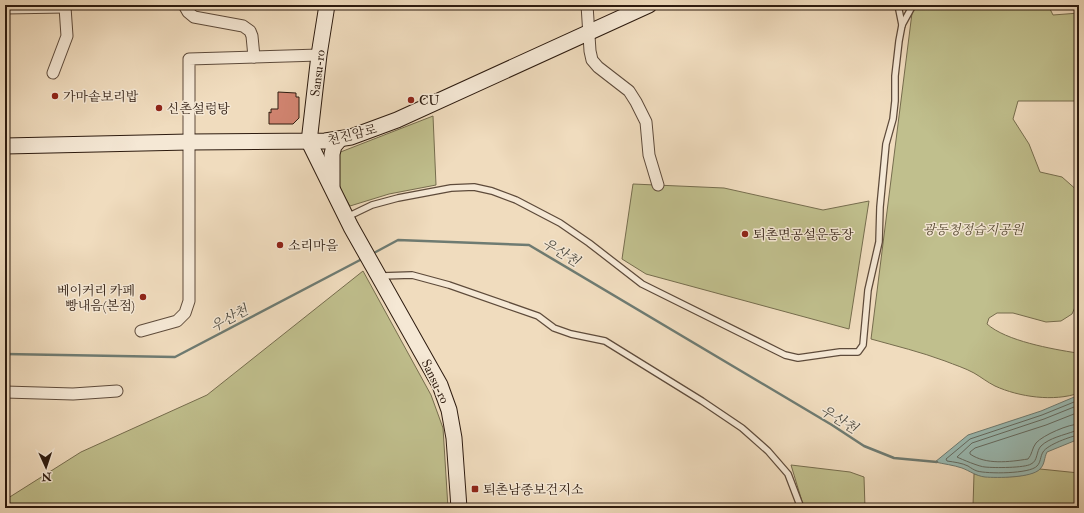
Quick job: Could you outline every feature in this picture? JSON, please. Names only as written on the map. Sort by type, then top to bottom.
[{"type":"main road","name":"Sansu-ro","points":[[309,142],[319,56],[327,5]]},
{"type":"main road","name":"천진암로","points":[[5,146],[189,142],[309,142],[340,139],[398,120],[649,5]]},
{"type":"main road","points":[[332,191],[332,154],[334,146],[340,139]]},
{"type":"main road","points":[[309,142],[348,222]]},
{"type":"main road","name":"Sansu-ro","points":[[348,222],[440,385],[450,410],[454,438],[459,508]]},
{"type":"street","points":[[184,5],[188,12],[194,17],[243,26],[252,36],[254,57]]},
{"type":"street","points":[[587,5],[588,32],[592,60],[598,67],[629,90],[636,102],[646,122],[649,155],[658,185]]},
{"type":"street","points":[[5,8],[66,6],[67,36],[53,73]]},
{"type":"street","points":[[141,331],[177,321],[186,313],[189,301],[190,59],[319,56]]},
{"type":"street","points":[[5,392],[73,394],[117,391]]},
{"type":"lane","points":[[348,222],[372,205],[398,198],[451,188],[474,187],[492,191],[516,200],[560,223],[589,243],[642,284],[785,355],[798,358],[840,352],[858,352],[863,345],[868,290],[879,242],[880,207],[886,144],[893,119],[895,76],[899,40],[902,25],[913,5]]},
{"type":"lane","points":[[898,6],[902,25]]},
{"type":"lane","points":[[377,271],[412,275],[449,285],[538,316],[554,328],[571,334],[605,342],[742,428],[768,451],[788,474],[801,508]]},
{"type":"green space","name":"광동청정습지공원","points":[[913,5],[1048,5],[1053,15],[1079,13],[1079,101],[1018,101],[1013,119],[1029,144],[1040,172],[1062,177],[1079,192],[1079,298],[1072,314],[1061,321],[1046,322],[1013,313],[997,313],[989,318],[987,324],[995,330],[1017,340],[1043,347],[1077,353],[1079,355],[1079,393],[1069,396],[1048,398],[1015,393],[995,386],[964,368],[918,352],[871,339]]},
{"type":"green space","points":[[433,116],[436,185],[389,194],[350,206],[338,186],[338,153]]},
{"type":"green space","name":"퇴촌면공설운동장","points":[[633,184],[724,188],[823,210],[869,201],[849,329],[646,274],[622,259]]},
{"type":"green space","points":[[363,271],[431,395],[443,428],[448,508],[5,508],[5,500],[81,452],[207,395]]},
{"type":"green space","points":[[791,465],[850,472],[864,477],[865,508],[804,508]]},
{"type":"green space","points":[[1040,469],[1079,473],[1079,508],[967,508],[973,506],[974,474],[1008,477],[1026,475]]},
{"type":"water","points":[[1079,395],[1079,439],[1047,452],[1043,465],[1036,472],[1014,477],[985,477],[979,476],[959,467],[935,462],[968,435],[1041,411]]},
{"type":"building","points":[[278,92],[296,93],[296,97],[299,97],[299,118],[293,124],[269,124],[269,112],[271,113],[271,109],[278,109]]},
{"type":"waterway","name":"우산천","points":[[372,254],[398,240],[529,245],[832,425],[864,446],[894,458],[937,462]]},
{"type":"waterway","name":"우산천","points":[[5,354],[175,357],[362,259]]},
{"type":"place","name":"가마솥보리밥","points":[[55,96]]},
{"type":"place","name":"CU","points":[[411,100]]},
{"type":"place","name":"신촌설렁탕","points":[[159,108]]},
{"type":"place","name":"퇴촌면공설운동장","points":[[745,234]]},
{"type":"place","name":"소리마을","points":[[280,245]]},
{"type":"place","name":"베이커리 카페 빵내음(본점)","points":[[143,297]]},
{"type":"place","name":"퇴촌남종보건지소","points":[[475,489]]}]
